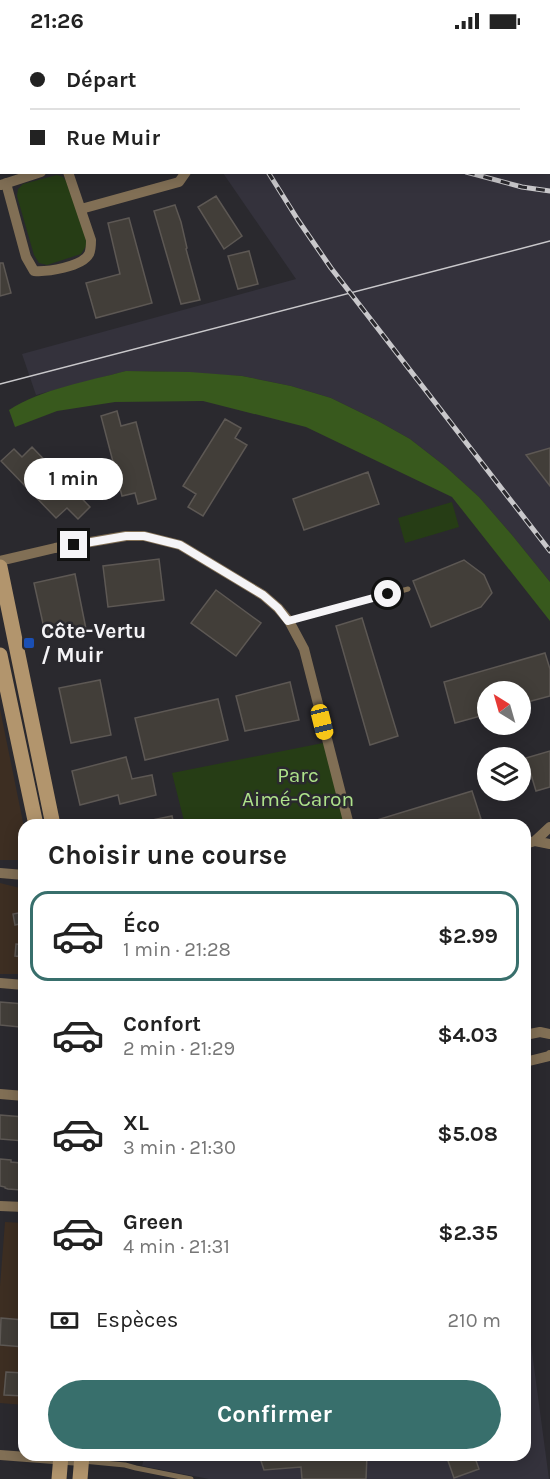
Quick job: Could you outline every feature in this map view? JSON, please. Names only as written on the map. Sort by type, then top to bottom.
[{"type":"main road","points":[[0,567],[52,819]]},
{"type":"main road","points":[[0,655],[35,819]]},
{"type":"main road","points":[[59,1479],[60,1461]]},
{"type":"main road","points":[[80,1479],[82,1461]]},
{"type":"street","points":[[37,174],[3,189],[26,257],[34,272],[47,272],[83,261],[91,248],[91,240],[69,174]]},
{"type":"street","points":[[81,209],[179,182],[185,174]]},
{"type":"street","points":[[0,561],[126,536],[144,536],[180,545],[263,595],[278,608],[288,621],[304,649],[347,819]]},
{"type":"street","points":[[531,841],[550,827]]},
{"type":"street","points":[[531,842],[550,844]]},
{"type":"street","points":[[0,873],[18,874]]},
{"type":"street","points":[[0,983],[18,984]]},
{"type":"street","points":[[531,1034],[540,1032],[550,1034]]},
{"type":"street","points":[[531,1060],[550,1055]]},
{"type":"street","points":[[0,1094],[18,1096]]},
{"type":"street","points":[[0,1206],[18,1207]]},
{"type":"street","points":[[0,1455],[18,1456]]},
{"type":"lane","points":[[288,621],[408,589]]},
{"type":"lane","points":[[100,1461],[191,1479]]},
{"type":"shaded area","points":[[224,174],[550,174],[550,582],[479,497],[446,467],[410,439],[331,398],[291,386],[242,376],[153,371],[126,371],[36,395],[22,354],[296,279]]},
{"type":"shaded area","points":[[0,709],[22,819],[18,819],[18,860],[0,860]]},
{"type":"shaded area","points":[[0,883],[18,888],[18,974],[0,974]]},
{"type":"shaded area","points":[[5,1222],[18,1223],[18,1404],[0,1403],[0,1286]]},
{"type":"shaded area","points":[[531,1344],[549,1479],[209,1479],[142,1466],[143,1461],[531,1461]]},
{"type":"green space","points":[[57,175],[63,177],[68,183],[86,237],[86,246],[81,254],[47,265],[39,263],[34,255],[17,196],[18,189],[23,184]]},
{"type":"green space","points":[[126,371],[242,376],[291,386],[331,398],[410,439],[479,497],[550,582],[550,621],[452,497],[306,427],[203,401],[115,402],[57,411],[15,427],[9,410],[22,403],[66,386]]},
{"type":"green space","points":[[452,502],[459,527],[405,543],[398,518]]},
{"type":"green space","name":"Parc Aimé-Caron","points":[[328,742],[347,819],[184,819],[172,773]]},
{"type":"building","points":[[216,196],[242,236],[224,249],[198,207]]},
{"type":"building","points":[[175,205],[200,300],[181,304],[154,211]]},
{"type":"building","points":[[129,218],[152,303],[96,318],[86,283],[120,274],[108,223]]},
{"type":"building","points":[[249,251],[258,284],[238,289],[228,256]]},
{"type":"building","points":[[0,263],[3,263],[11,293],[0,296]]},
{"type":"building","points":[[117,411],[121,426],[136,422],[156,499],[138,504],[135,493],[122,496],[101,416]]},
{"type":"building","points":[[225,419],[241,428],[235,438],[247,445],[203,516],[188,507],[196,494],[183,486]]},
{"type":"building","points":[[32,447],[90,507],[78,519],[67,508],[56,518],[1,461],[14,449],[22,457]]},
{"type":"building","points":[[550,448],[550,486],[526,455]]},
{"type":"building","points":[[368,472],[379,504],[304,530],[293,499]]},
{"type":"building","points":[[159,559],[164,600],[108,607],[103,566]]},
{"type":"building","points":[[464,560],[484,575],[492,593],[481,607],[431,627],[413,581]]},
{"type":"building","points":[[75,574],[86,629],[46,637],[34,583]]},
{"type":"building","points":[[216,590],[261,623],[236,656],[191,623]]},
{"type":"building","points":[[362,618],[398,736],[370,745],[336,626]]},
{"type":"building","points":[[545,653],[550,669],[550,696],[531,701],[531,681],[477,681],[477,717],[455,723],[444,682]]},
{"type":"building","points":[[100,680],[111,735],[71,743],[59,688]]},
{"type":"building","points":[[290,682],[299,720],[245,731],[236,696]]},
{"type":"building","points":[[218,699],[228,740],[145,760],[135,718]]},
{"type":"building","points":[[550,751],[550,787],[536,791],[531,774],[531,757]]},
{"type":"building","points":[[126,757],[132,779],[152,775],[156,795],[120,804],[118,795],[80,805],[72,771]]},
{"type":"building","points":[[472,791],[481,819],[380,819]]},
{"type":"building","points":[[172,816],[173,819],[157,819]]},
{"type":"building","points":[[18,913],[18,924],[15,925],[13,914]]},
{"type":"building","points":[[16,944],[18,944],[18,956],[15,956]]},
{"type":"building","points":[[0,1002],[18,1004],[18,1027],[0,1025]]},
{"type":"building","points":[[0,1115],[18,1116],[18,1140],[0,1139]]},
{"type":"building","points":[[0,1159],[18,1163],[18,1190],[0,1186]]},
{"type":"building","points":[[1,1318],[18,1319],[18,1346],[0,1345]]},
{"type":"building","points":[[6,1372],[18,1373],[18,1396],[4,1395]]},
{"type":"building","points":[[261,1461],[367,1461],[366,1479],[302,1479],[301,1467],[264,1470]]},
{"type":"building","points":[[448,1461],[476,1461],[479,1469],[454,1478]]},
{"type":"tram line","points":[[0,384],[550,241]]},
{"type":"railway","points":[[269,174],[331,268],[550,551]]},
{"type":"railway","points":[[473,174],[522,187],[550,191]]},
{"type":"place","name":"Côte-Vertu / Muir","points":[[29,643]]},
{"type":"route","points":[[74,545],[126,536],[144,536],[180,545],[263,595],[278,608],[288,621],[388,594]]}]
